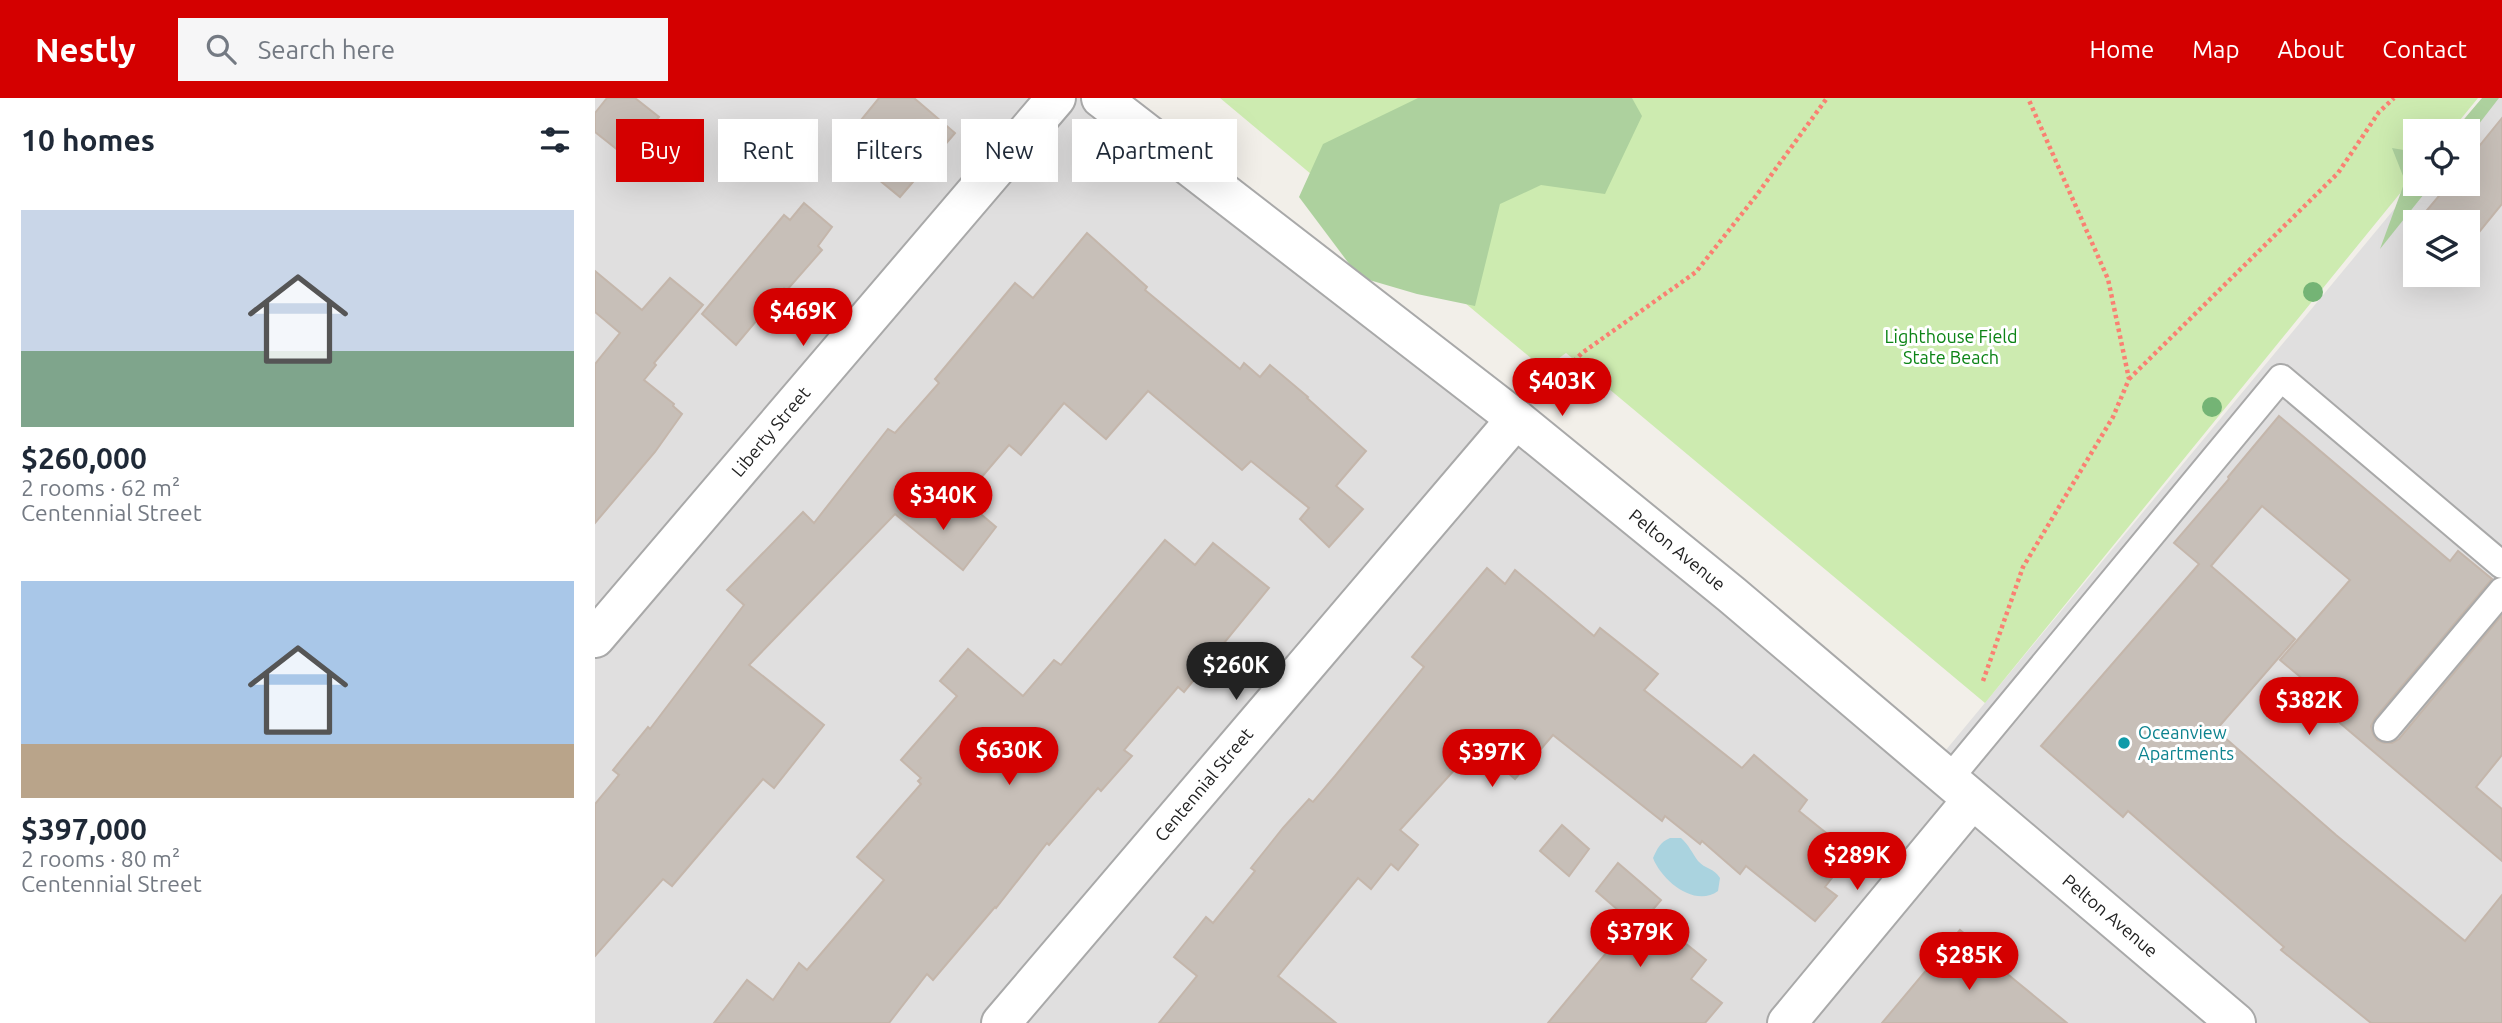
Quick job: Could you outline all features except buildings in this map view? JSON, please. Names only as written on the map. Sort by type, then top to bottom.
[{"type":"street","name":"Liberty Street","points":[[595,638],[1056,98]]},
{"type":"street","name":"Pelton Avenue","points":[[1101,98],[1516,419],[1732,595],[2236,1023]]},
{"type":"street","name":"Centennial Street","points":[[1002,1023],[1516,419]]},
{"type":"street","points":[[1787,1023],[1960,790]]},
{"type":"lane","points":[[1960,790],[2281,379],[2502,565]]},
{"type":"lane","points":[[2387,728],[2502,591]]},
{"type":"path","points":[[1516,419],[1582,353],[1696,272],[1756,196],[1827,98]]},
{"type":"path","points":[[2028,98],[2108,279],[2129,379]]},
{"type":"path","points":[[1981,685],[2023,567],[2113,417],[2129,379],[2338,173],[2379,112],[2394,98]]},
{"type":"shaded area","points":[[595,98],[1128,98],[1153,119],[1072,119],[1072,182],[1229,182],[1931,768],[2405,196],[2480,196],[2480,119],[2474,119],[2486,98],[2502,98],[2502,1023],[595,1023]]},
{"type":"green space","name":"Lighthouse Field State Beach","points":[[1220,98],[2478,98],[2461,119],[2403,119],[2403,190],[1985,703],[1566,353],[1544,369]]},
{"type":"green space","points":[[1418,98],[1632,98],[1642,116],[1605,194],[1541,185],[1500,204],[1475,306],[1417,294],[1359,277],[1299,197],[1323,144]]},
{"type":"green space","points":[[2482,98],[2499,98],[2480,123],[2480,119],[2464,119]]},
{"type":"green space","points":[[2392,148],[2403,150],[2403,176]]},
{"type":"green space","points":[[2403,186],[2403,196],[2422,196],[2411,210],[2403,210],[2403,220],[2380,249]]},
{"type":"water","points":[[1670,838],[1681,838],[1698,861],[1718,875],[1718,891],[1699,896],[1680,890],[1671,883],[1653,858],[1661,844]]},
{"type":"place","name":"Oceanview Apartments","points":[[2124,743]]}]
